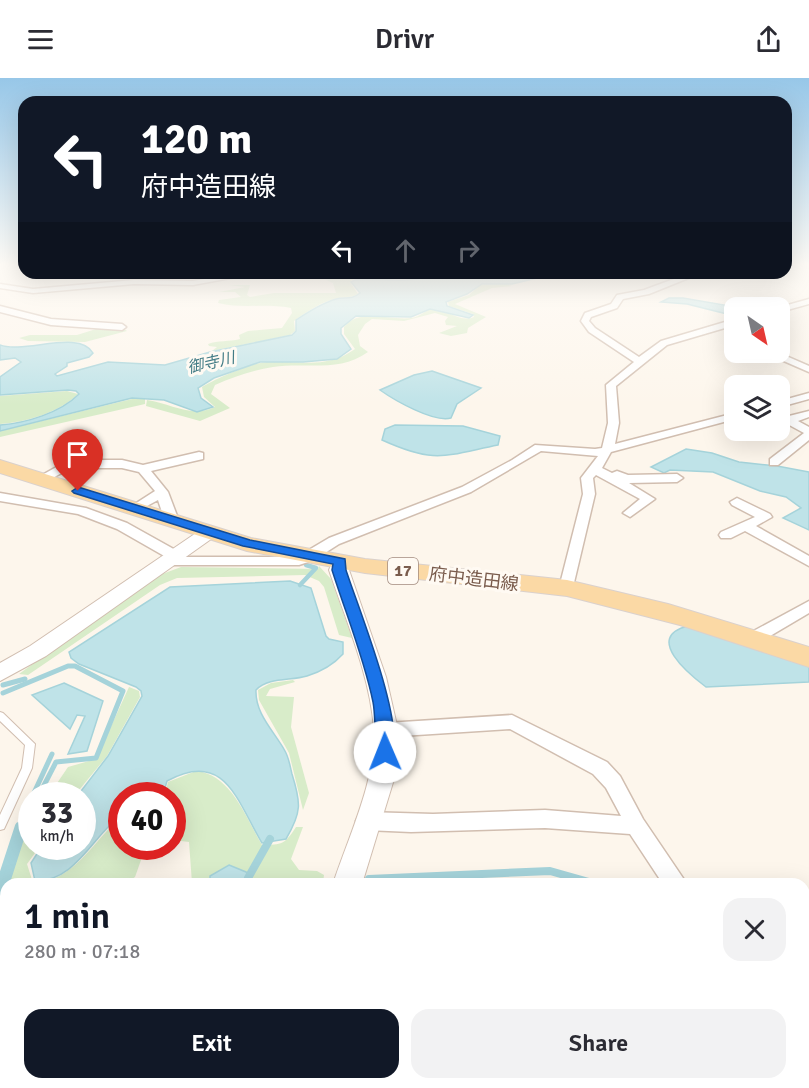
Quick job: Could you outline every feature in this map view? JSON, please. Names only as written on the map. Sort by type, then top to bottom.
[{"type":"main road","name":"府中造田線","points":[[0,466],[247,544],[340,562],[514,585],[567,588],[664,611],[809,657]]},
{"type":"street","points":[[8,311],[51,322],[122,327]]},
{"type":"street","points":[[599,311],[588,315],[585,321],[592,330],[639,361]]},
{"type":"street","points":[[567,588],[590,494],[587,478],[608,449],[616,421],[611,385],[664,343],[724,328]]},
{"type":"street","points":[[790,361],[809,369]]},
{"type":"street","points":[[790,401],[809,396]]},
{"type":"street","points":[[790,417],[809,414]]},
{"type":"street","points":[[0,497],[81,511],[122,525],[170,558],[299,561],[313,556],[322,546],[385,522],[508,468],[539,447],[580,453],[608,449],[724,419]]},
{"type":"street","points":[[774,462],[809,432],[790,421]]},
{"type":"street","points":[[41,479],[69,464],[122,464],[143,470],[199,456]]},
{"type":"street","points":[[597,467],[626,479],[677,478]]},
{"type":"street","points":[[597,467],[649,499],[630,513]]},
{"type":"street","points":[[143,470],[162,492],[172,521]]},
{"type":"street","points":[[134,509],[162,492]]},
{"type":"street","points":[[726,535],[765,517],[737,502]]},
{"type":"street","points":[[745,526],[809,562]]},
{"type":"street","points":[[0,673],[38,651],[208,532]]},
{"type":"street","points":[[340,562],[339,570],[375,677],[386,730],[382,776],[349,878]]},
{"type":"street","points":[[754,638],[809,606]]},
{"type":"street","points":[[386,730],[512,722],[600,768],[613,782],[636,825],[672,878]]},
{"type":"street","points":[[366,821],[396,824],[547,819],[616,826],[636,825]]},
{"type":"lane","points":[[0,715],[30,744],[27,768],[0,826]]},
{"type":"green space","points":[[292,311],[308,311],[294,321],[295,331],[290,335],[212,351],[217,347],[208,344],[240,339],[239,335],[248,331],[282,328]]},
{"type":"green space","points":[[426,311],[441,311],[464,318],[474,317],[473,314],[464,311],[472,311],[486,317],[468,328],[467,333],[451,336],[439,333],[457,326],[446,325],[445,321],[448,317],[435,313],[404,321],[372,319],[365,324],[358,335],[360,346],[368,352],[334,365],[273,367],[222,382],[215,385],[211,394],[230,408],[200,421],[146,406],[147,400],[189,411],[206,410],[215,407],[204,397],[202,387],[234,372],[261,363],[312,363],[344,356],[355,349],[344,334],[344,327],[358,318],[375,316],[412,318]]},
{"type":"green space","points":[[96,329],[124,329],[127,331],[85,342],[28,341],[19,338],[30,335],[77,335]]},
{"type":"green space","points":[[67,391],[78,394],[70,401],[41,415],[0,424],[0,396]]},
{"type":"green space","points":[[132,399],[145,399],[145,404],[0,437],[0,431]]},
{"type":"green space","points":[[319,566],[331,579],[352,638],[339,635],[324,587],[319,581],[305,575],[177,578],[160,585],[28,675],[19,674],[149,579],[181,567],[318,569]]},
{"type":"green space","points":[[293,680],[295,682],[270,689],[266,696],[294,697],[291,727],[309,793],[303,810],[289,753],[259,700],[258,690],[271,683]]},
{"type":"green space","points":[[129,687],[139,691],[140,697],[107,756],[86,782],[58,782],[68,767],[96,759]]},
{"type":"green space","points":[[196,771],[219,780],[228,789],[262,845],[282,842],[296,827],[303,827],[291,859],[299,870],[317,871],[324,875],[324,878],[192,878],[189,842],[186,842],[186,782],[168,782]]},
{"type":"green space","points":[[108,830],[108,860],[141,860],[134,878],[55,878],[81,860],[96,860],[96,844]]},
{"type":"green space","points":[[18,853],[18,860],[30,860],[27,864],[31,878],[11,878]]},
{"type":"water","name":"御寺川","points":[[310,311],[425,311],[411,317],[356,316],[341,328],[341,334],[351,349],[337,359],[260,362],[214,378],[198,388],[201,398],[213,407],[197,412],[164,400],[132,398],[0,431],[0,425],[21,422],[53,412],[79,394],[68,390],[0,395],[0,377],[21,362],[15,358],[0,360],[0,345],[23,347],[64,342],[76,343],[86,346],[93,353],[89,357],[67,363],[67,366],[55,374],[57,376],[108,362],[165,365],[210,352],[292,335],[296,331],[296,320]]},
{"type":"water","points":[[439,311],[462,311],[473,315],[469,318]]},
{"type":"water","points":[[432,371],[481,388],[457,404],[451,418],[444,419],[414,410],[380,390],[414,375]]},
{"type":"water","points":[[395,425],[463,426],[500,436],[498,445],[452,455],[428,455],[400,448],[382,440],[385,429]]},
{"type":"water","points":[[686,449],[712,453],[739,462],[809,472],[809,530],[783,518],[801,508],[786,497],[760,491],[713,472],[670,470],[664,473],[651,467]]},
{"type":"water","points":[[290,581],[311,588],[326,636],[329,639],[343,642],[343,654],[317,672],[301,678],[267,683],[256,690],[262,715],[288,756],[297,793],[297,814],[286,839],[262,843],[227,784],[216,775],[203,771],[187,773],[167,782],[108,782],[108,827],[96,841],[96,782],[88,782],[108,756],[142,696],[141,691],[136,687],[79,664],[71,658],[69,652],[170,587]]},
{"type":"water","points":[[688,626],[809,666],[809,682],[706,687],[681,665],[670,647],[670,638],[675,631]]},
{"type":"water","points":[[64,683],[103,701],[87,751],[68,754],[85,716],[77,715],[70,729],[32,695]]},
{"type":"water","points":[[33,860],[78,860],[61,874],[51,878],[34,878],[31,863]]},
{"type":"water","points":[[229,865],[246,872],[251,878],[210,878]]},
{"type":"waterway","points":[[300,585],[316,568],[306,565]]},
{"type":"waterway","points":[[3,693],[68,666],[75,666],[123,691],[96,758],[56,762],[46,782]]},
{"type":"waterway","points":[[3,685],[25,679]]},
{"type":"waterway","points":[[39,782],[52,754]]},
{"type":"waterway","points":[[2,878],[18,829]]},
{"type":"waterway","points":[[248,878],[270,839]]},
{"type":"waterway","points":[[7,878],[18,845]]},
{"type":"waterway","points":[[392,878],[550,871],[575,878]]},
{"type":"route","points":[[78,491],[247,544],[340,562],[339,570],[381,701],[386,730],[385,752]]}]
